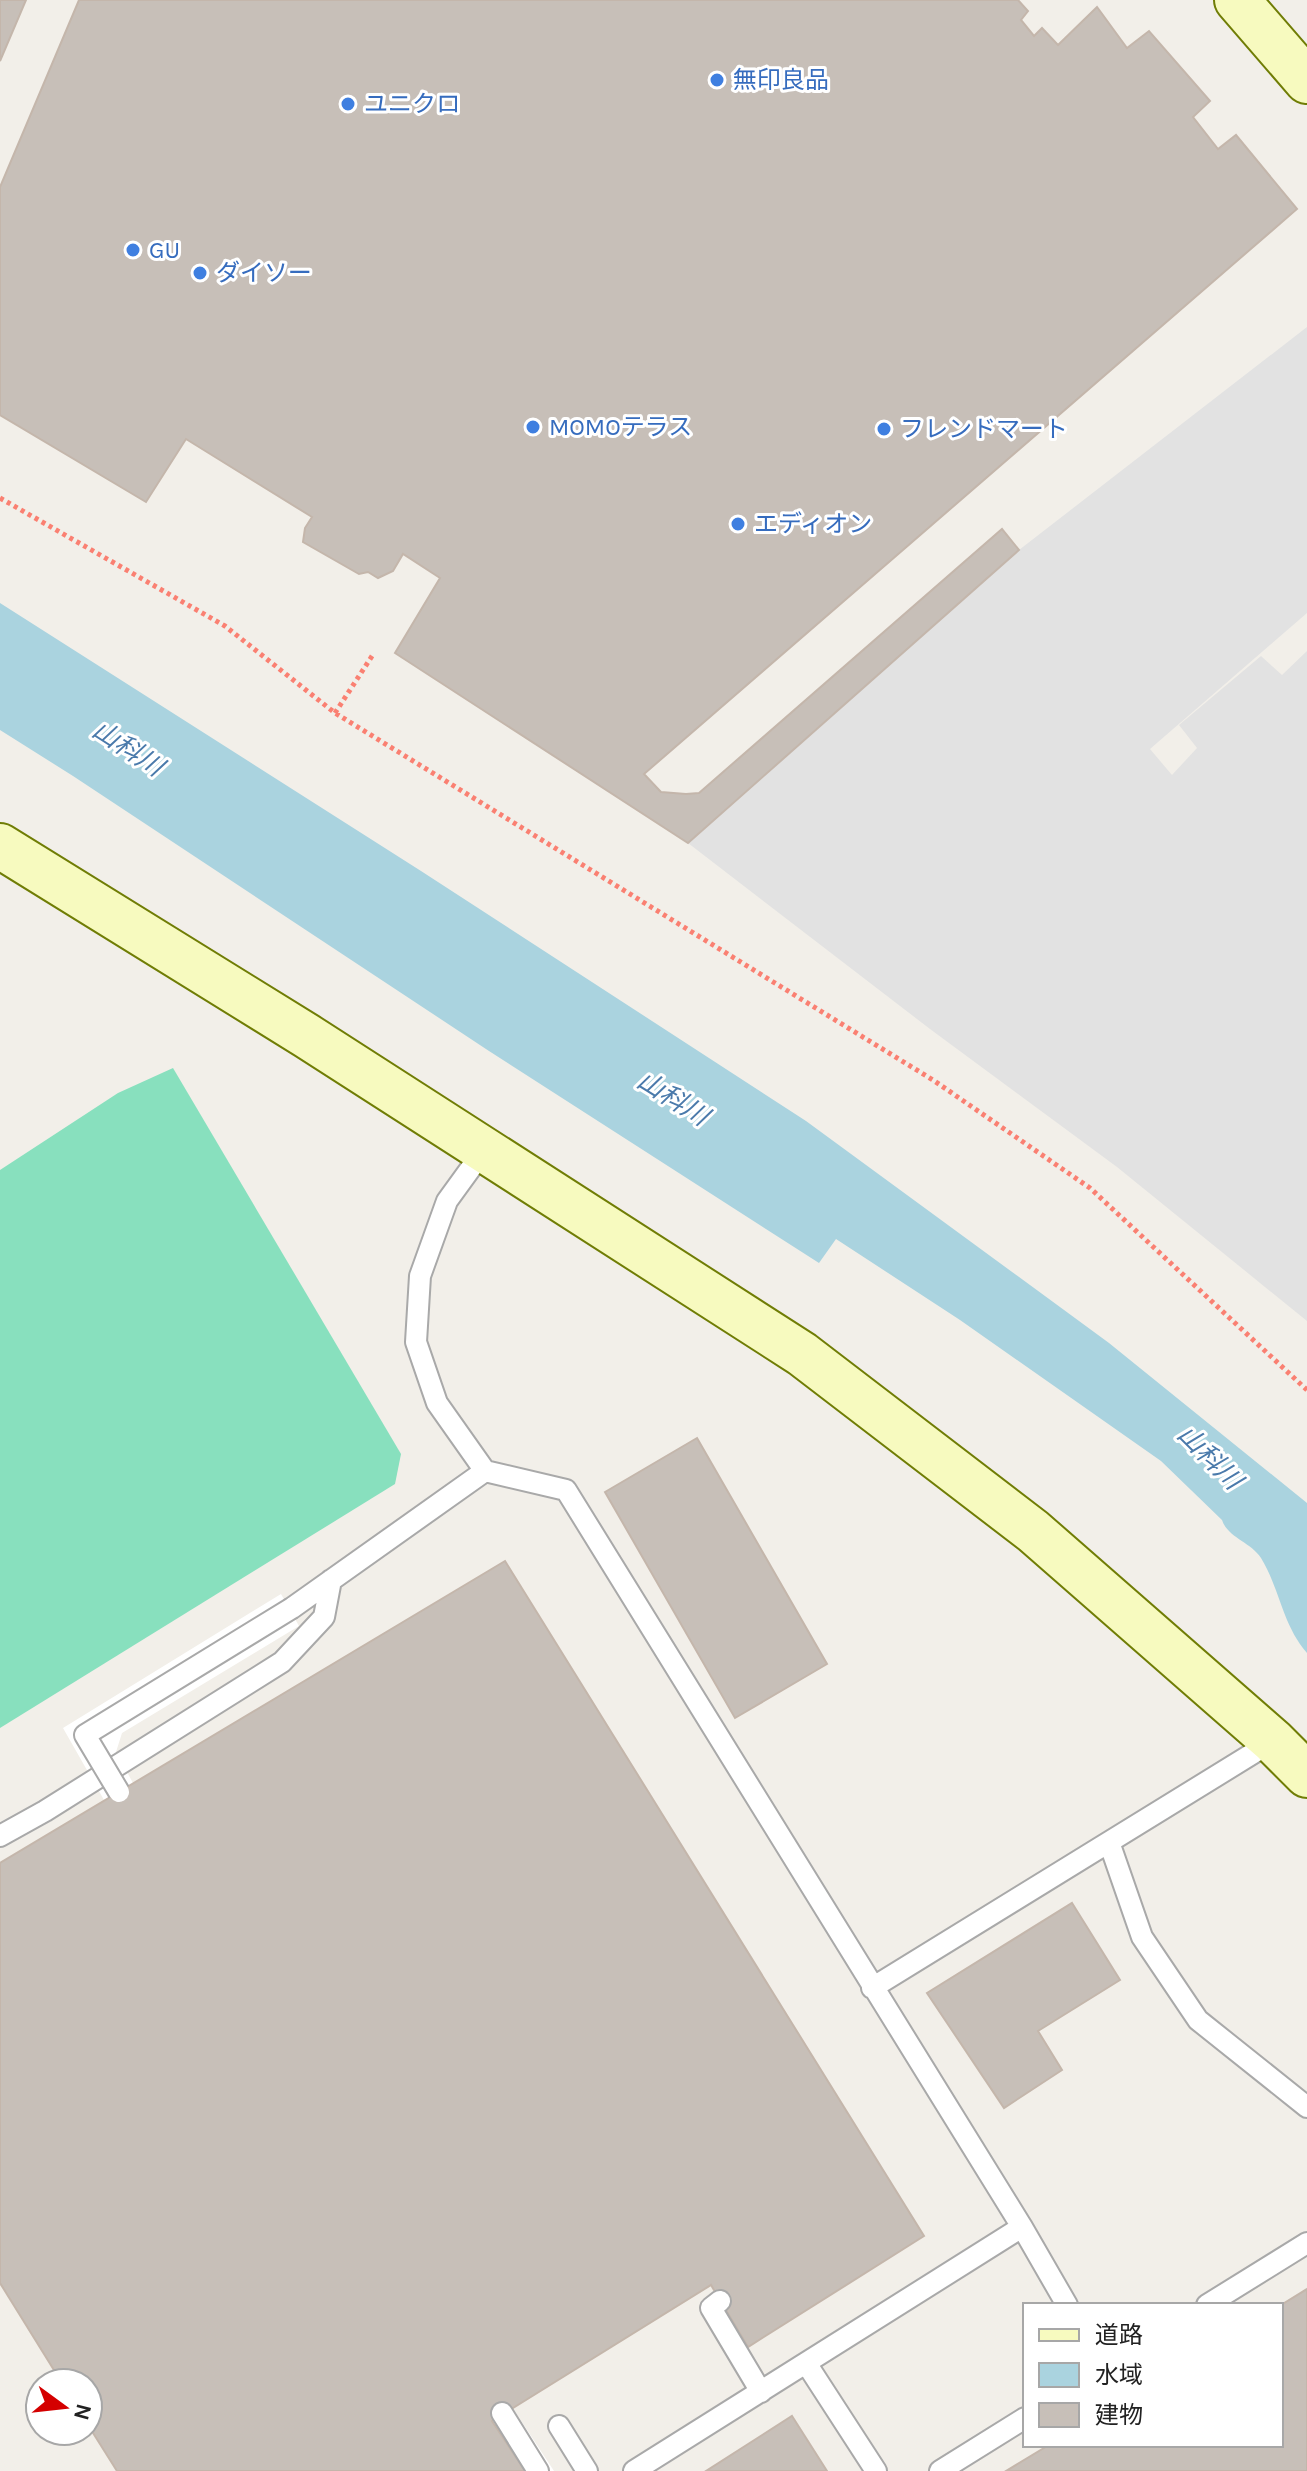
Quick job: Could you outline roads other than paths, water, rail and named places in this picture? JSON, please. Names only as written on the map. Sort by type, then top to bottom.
[{"type":"street","points":[[1237,0],[1307,81]]},
{"type":"street","points":[[0,846],[307,1036],[802,1354],[1033,1531],[1273,1741],[1307,1775]]},
{"type":"lane","points":[[484,1150],[447,1201],[420,1276],[416,1342],[437,1403],[485,1471],[566,1490],[1022,2227],[1066,2303]]},
{"type":"lane","points":[[119,1792],[85,1735],[292,1608],[485,1471]]},
{"type":"lane","points":[[0,1836],[282,1662],[324,1617],[331,1580]]},
{"type":"lane","points":[[872,1988],[1273,1741]]},
{"type":"lane","points":[[1109,1842],[1142,1937],[1198,2020],[1307,2107]]},
{"type":"lane","points":[[634,2471],[1022,2227]]},
{"type":"lane","points":[[1210,2303],[1307,2243]]},
{"type":"lane","points":[[720,2301],[711,2308],[761,2392]]},
{"type":"lane","points":[[806,2363],[876,2471]]},
{"type":"lane","points":[[502,2413],[538,2471]]},
{"type":"lane","points":[[940,2471],[1023,2419]]},
{"type":"lane","points":[[559,2426],[587,2471]]},
{"type":"water","name":"山科川","points":[[0,603],[806,1121],[1109,1343],[1307,1503],[1307,1653],[1286,1618],[1261,1558],[1229,1531],[1222,1520],[1161,1461],[960,1320],[836,1239],[819,1263],[0,730]]},
{"type":"place","name":"無印良品","points":[[717,80]]},
{"type":"place","name":"ユニクロ","points":[[348,104]]},
{"type":"place","name":"GU","points":[[133,250]]},
{"type":"place","name":"ダイソー","points":[[200,273]]},
{"type":"place","name":"MOMOテラス","points":[[533,427]]},
{"type":"place","name":"フレンドマート","points":[[884,429]]},
{"type":"place","name":"エディオン","points":[[738,524]]}]
